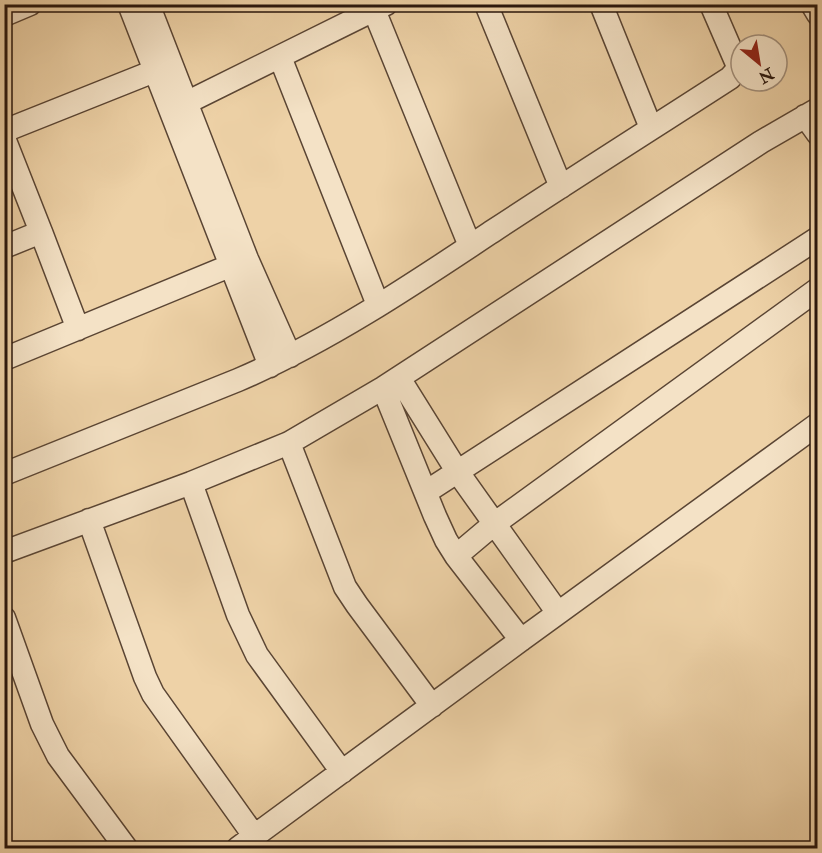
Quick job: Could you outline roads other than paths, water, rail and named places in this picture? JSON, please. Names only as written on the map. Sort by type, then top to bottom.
[{"type":"street","points":[[4,15],[30,4]]},
{"type":"street","points":[[129,4],[163,68],[186,104],[239,262]]},
{"type":"street","points":[[148,4],[163,68],[280,361]]},
{"type":"street","points":[[486,4],[561,187]]},
{"type":"street","points":[[601,4],[651,128]]},
{"type":"street","points":[[4,474],[280,361],[378,305],[730,78],[737,70],[737,64],[711,4]]},
{"type":"street","points":[[812,4],[818,14]]},
{"type":"street","points":[[186,104],[380,7],[470,246]]},
{"type":"street","points":[[280,57],[378,305]]},
{"type":"street","points":[[4,131],[163,68]]},
{"type":"street","points":[[4,552],[191,483],[289,443],[391,383],[742,155],[813,119]]},
{"type":"street","points":[[4,138],[78,329]]},
{"type":"street","points":[[4,247],[41,232]]},
{"type":"street","points":[[426,492],[818,238]]},
{"type":"street","points":[[4,360],[239,262]]},
{"type":"street","points":[[456,556],[494,524],[818,289]]},
{"type":"street","points":[[391,383],[558,613]]},
{"type":"street","points":[[391,383],[426,492],[446,540],[521,640]]},
{"type":"street","points":[[89,520],[153,694],[247,843],[818,424]]},
{"type":"street","points":[[289,443],[345,587],[432,706]]},
{"type":"street","points":[[191,483],[246,634],[257,655],[342,772]]},
{"type":"street","points":[[4,618],[49,740],[58,756],[126,849]]}]
